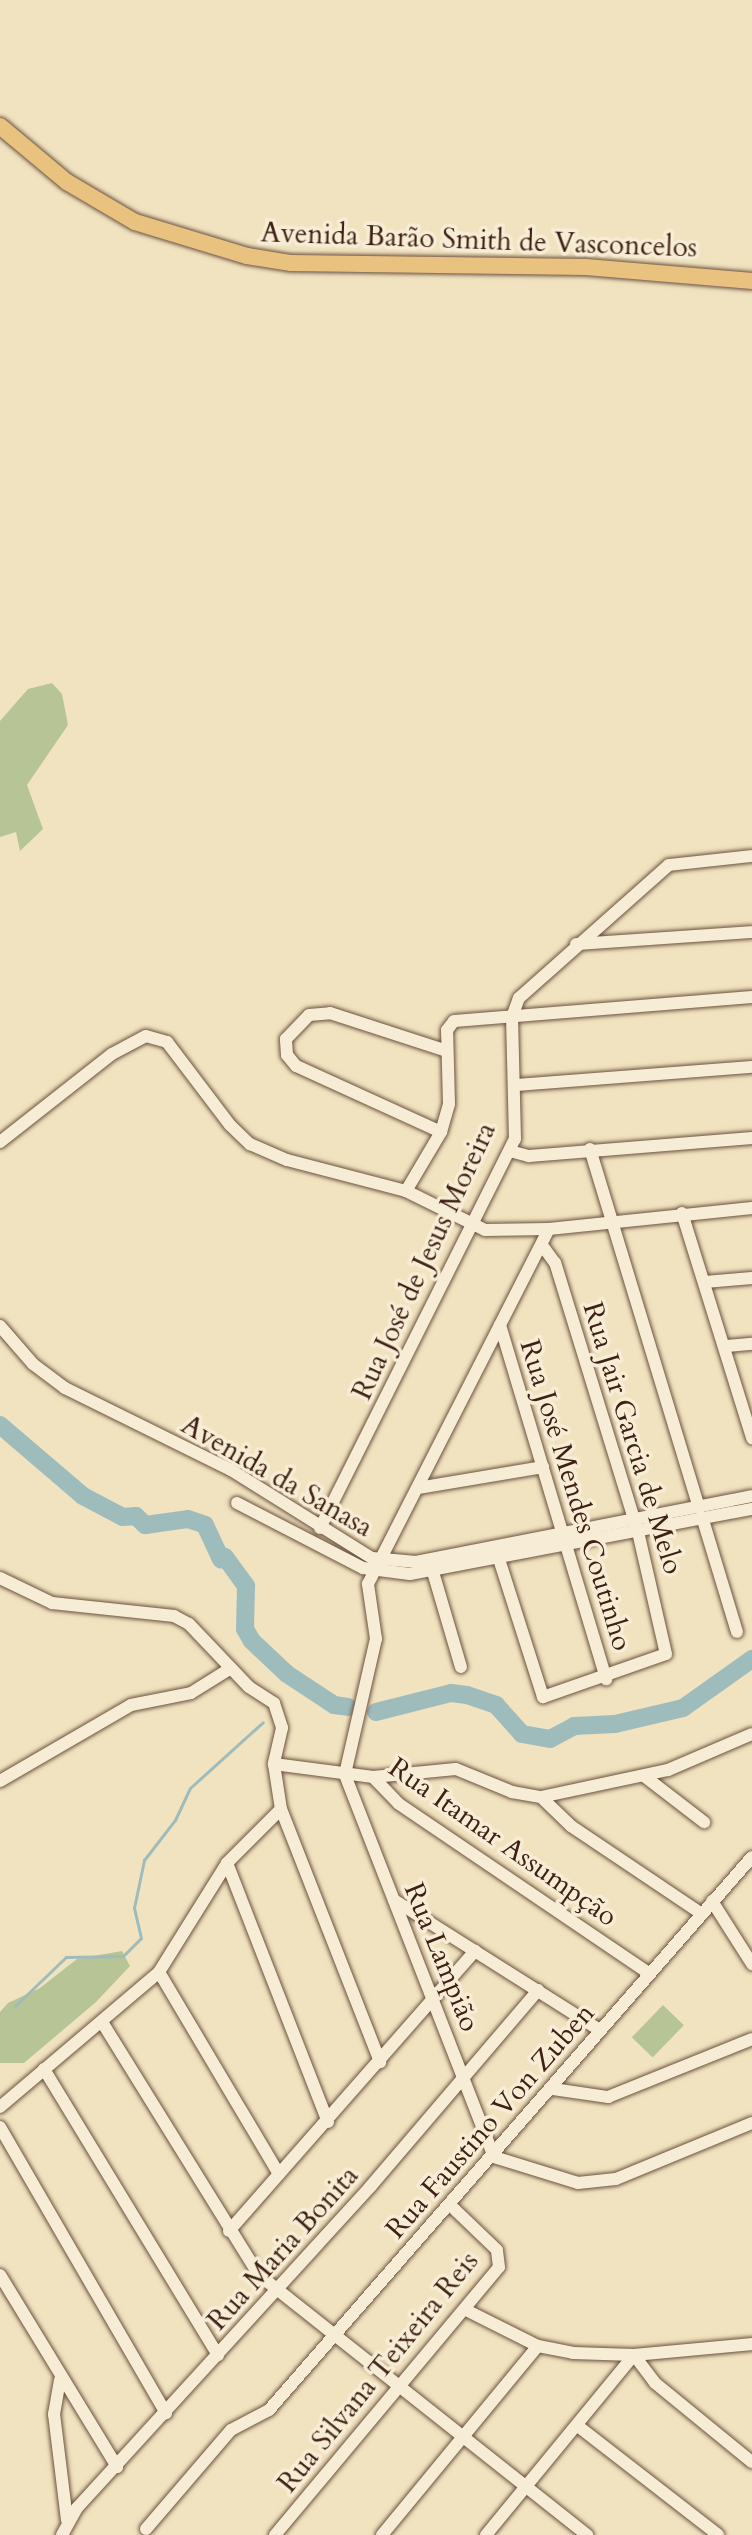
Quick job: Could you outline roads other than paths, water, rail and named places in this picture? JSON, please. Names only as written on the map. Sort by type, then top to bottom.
[{"type":"main road","name":"Avenida Barão Smith de Vasconcelos","points":[[0,126],[67,182],[135,222],[247,256],[291,263],[626,269],[752,281]]},
{"type":"street","points":[[512,1017],[533,981],[669,865],[752,856]]},
{"type":"street","points":[[576,944],[752,932]]},
{"type":"street","points":[[406,1191],[441,1132],[449,1104],[447,1030],[454,1021],[752,997]]},
{"type":"street","points":[[441,1132],[296,1066],[287,1055],[286,1039],[309,1015],[330,1013],[447,1051]]},
{"type":"street","name":"Rua José de Jesus Moreira","points":[[320,1528],[510,1151],[517,1124],[512,1017]]},
{"type":"street","points":[[0,1142],[112,1054],[146,1036],[167,1042],[250,1144],[406,1191],[473,1226],[499,1232],[549,1229],[612,1220],[752,1208]]},
{"type":"street","points":[[516,1085],[752,1067]]},
{"type":"street","points":[[510,1151],[529,1156],[752,1138]]},
{"type":"street","points":[[590,1149],[737,1632]]},
{"type":"street","points":[[682,1213],[748,1411],[752,1438]]},
{"type":"street","points":[[345,1774],[376,1639],[368,1584],[381,1565],[549,1229]]},
{"type":"street","name":"Rua Jair Garcia de Melo","points":[[542,1245],[555,1263],[669,1648],[662,1658],[606,1679]]},
{"type":"street","points":[[705,1282],[752,1278]]},
{"type":"street","name":"Rua José Mendes Coutinho","points":[[500,1325],[569,1547],[606,1679]]},
{"type":"street","name":"Avenida da Sanasa","points":[[0,1326],[33,1364],[65,1388],[231,1470],[381,1565],[416,1562],[564,1533],[752,1509]]},
{"type":"street","points":[[727,1346],[752,1344]]},
{"type":"street","points":[[418,1488],[543,1467]]},
{"type":"street","name":"Avenida da Sanasa","points":[[701,1514],[752,1496]]},
{"type":"street","name":"Avenida da Sanasa","points":[[237,1503],[350,1563],[433,1572],[569,1547],[635,1526]]},
{"type":"street","points":[[499,1559],[539,1693],[549,1698],[606,1679]]},
{"type":"street","points":[[433,1572],[461,1667]]},
{"type":"street","points":[[0,1578],[52,1603],[174,1616],[211,1644],[279,1714],[281,1743],[274,1764],[281,1809],[380,2062]]},
{"type":"street","points":[[0,1781],[131,1705],[191,1693],[231,1668]]},
{"type":"street","points":[[373,1777],[456,1769],[512,1792],[541,1797],[644,1776],[752,1734]]},
{"type":"street","name":"Rua Itamar Assumpção","points":[[274,1764],[373,1777],[399,1804],[649,1973]]},
{"type":"street","name":"Rua Lampião","points":[[345,1774],[494,2157]]},
{"type":"street","points":[[644,1776],[704,1822]]},
{"type":"street","points":[[541,1797],[571,1826],[702,1914]]},
{"type":"street","points":[[0,2107],[159,1972],[227,1863],[281,1809]]},
{"type":"street","name":"Rua Faustino Von Zuben","points":[[146,2529],[231,2430],[263,2415],[494,2157],[649,1973],[752,1857]]},
{"type":"street","points":[[227,1863],[328,2122]]},
{"type":"street","points":[[394,1900],[600,2030]]},
{"type":"street","points":[[712,1901],[752,1964]]},
{"type":"street","points":[[229,2231],[328,2122],[475,1951]]},
{"type":"street","points":[[159,1972],[279,2174]]},
{"type":"street","name":"Rua Maria Bonita","points":[[62,2535],[67,2520],[276,2291],[538,1990]]},
{"type":"street","points":[[102,2022],[229,2231],[276,2291],[587,2535]]},
{"type":"street","points":[[553,2089],[608,2097],[752,2039]]},
{"type":"street","points":[[44,2069],[218,2355]]},
{"type":"street","points":[[494,2157],[578,2183],[616,2179],[752,2123]]},
{"type":"street","points":[[0,2127],[166,2413]]},
{"type":"street","name":"Rua Silvana Teixeira Reis","points":[[275,2535],[499,2267],[499,2258],[450,2205]]},
{"type":"street","points":[[0,2275],[60,2380],[117,2467]]},
{"type":"street","points":[[466,2310],[538,2346],[634,2355],[746,2345],[752,2355]]},
{"type":"street","points":[[382,2535],[538,2346]]},
{"type":"street","points":[[486,2535],[579,2427],[634,2355]]},
{"type":"street","points":[[634,2355],[655,2383],[752,2462]]},
{"type":"street","points":[[60,2380],[54,2401],[67,2520]]},
{"type":"street","points":[[56,2426],[74,2401]]},
{"type":"street","points":[[579,2427],[718,2535]]},
{"type":"waterway","points":[[0,1425],[83,1496],[123,1517],[136,1516],[145,1525],[188,1519],[205,1525],[221,1559],[225,1557],[246,1586],[245,1629],[252,1641],[287,1674],[334,1705],[348,1707]]},
{"type":"waterway","points":[[376,1712],[451,1693],[467,1695],[496,1705],[522,1734],[550,1739],[574,1726],[615,1724],[683,1708],[752,1659]]},
{"type":"waterway","points":[[15,2006],[66,1957],[123,1956],[141,1938],[134,1908],[144,1860],[175,1820],[190,1788],[263,1722]]}]
